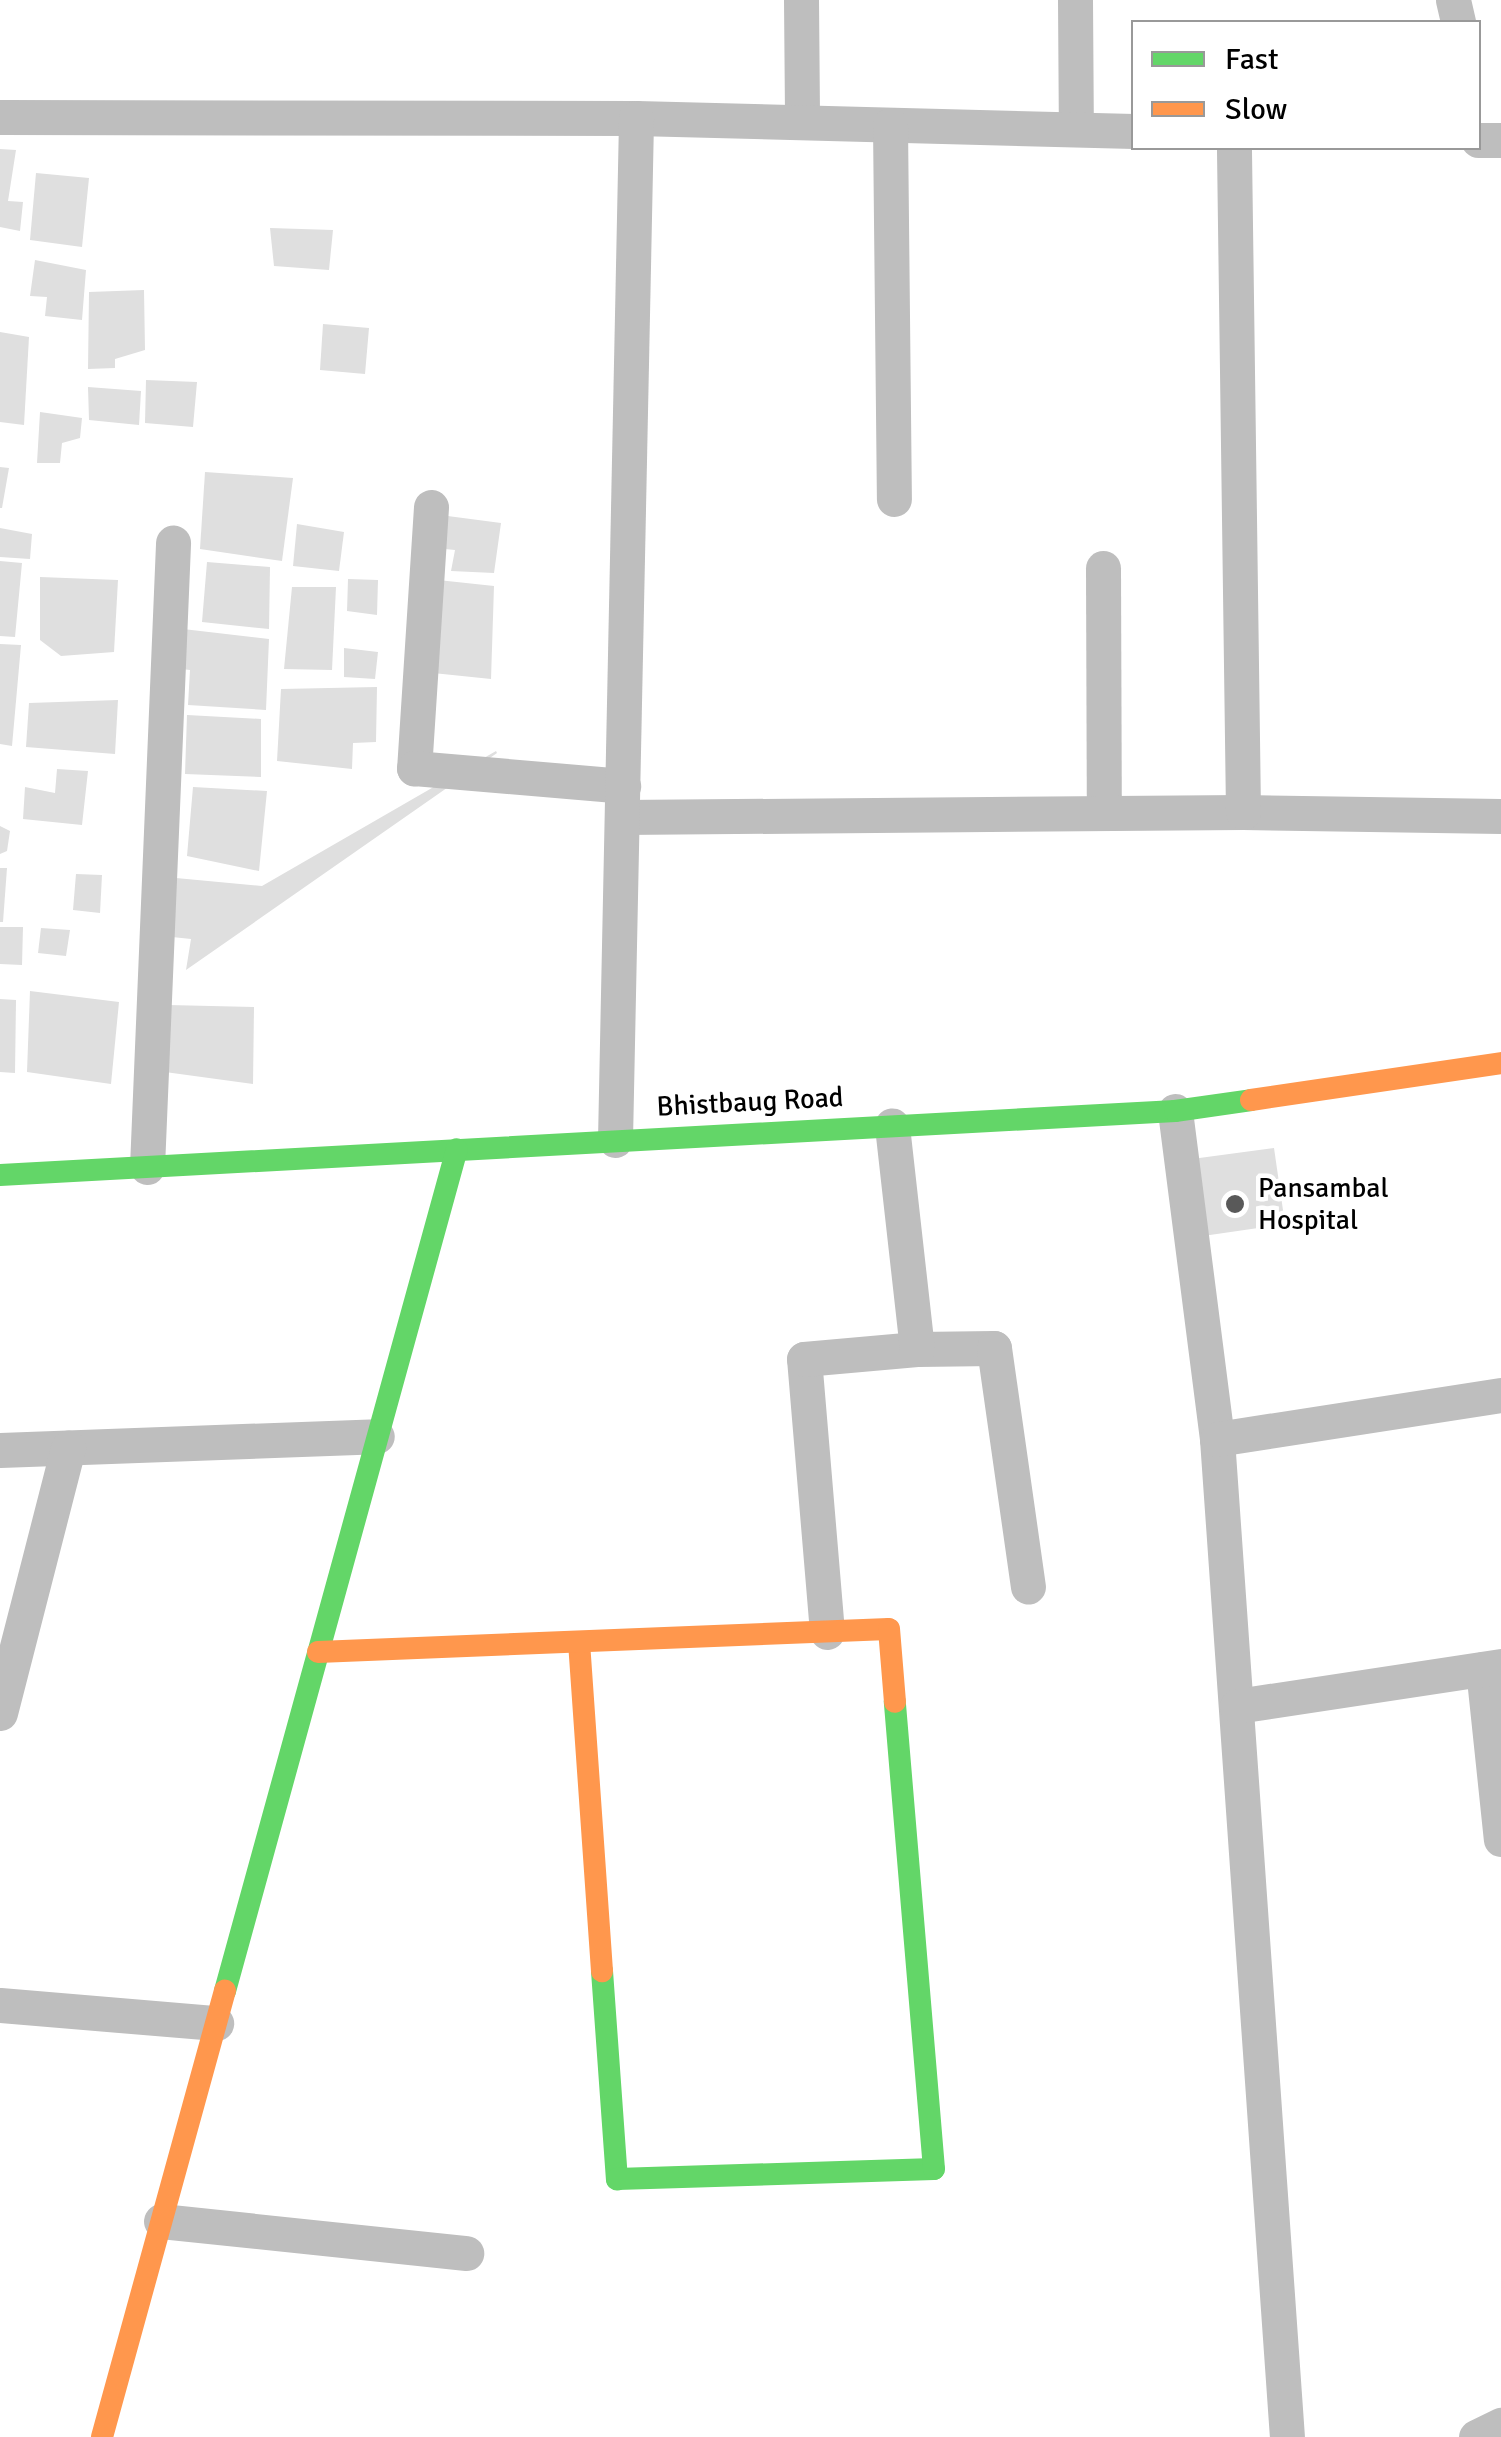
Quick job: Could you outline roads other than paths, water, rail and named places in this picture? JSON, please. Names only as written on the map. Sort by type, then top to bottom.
[{"type":"street","points":[[801,0],[802,122]]},
{"type":"street","points":[[1075,0],[1076,129]]},
{"type":"street","points":[[0,117],[636,118],[1131,131]]},
{"type":"street","points":[[616,1140],[636,118]]},
{"type":"street","points":[[890,124],[894,499]]},
{"type":"street","points":[[1234,150],[1244,812]]},
{"type":"street","points":[[431,507],[414,768],[622,801],[1104,813],[1501,816]]},
{"type":"street","points":[[147,1166],[173,544]]},
{"type":"street","points":[[1103,568],[1104,813]]},
{"type":"street","name":"Bhistbaug Road","points":[[0,1175],[1175,1111],[1501,1063]]},
{"type":"street","points":[[1175,1111],[1217,1439],[1287,2437]]},
{"type":"street","points":[[892,1125],[917,1349]]},
{"type":"street","points":[[102,2437],[457,1149]]},
{"type":"street","points":[[826,1632],[804,1358],[917,1349],[994,1348],[1028,1587]]},
{"type":"street","points":[[1217,1439],[1501,1395]]},
{"type":"street","points":[[0,1450],[377,1436]]},
{"type":"street","points":[[0,1712],[68,1448]]},
{"type":"street","points":[[318,1652],[889,1628],[934,2168],[617,2179],[579,1642]]},
{"type":"street","points":[[1236,1706],[1492,1667],[1501,1839]]},
{"type":"street","points":[[0,2005],[216,2023]]},
{"type":"street","points":[[161,2221],[466,2253]]},
{"type":"street","points":[[1476,2437],[1501,2426]]},
{"type":"place","name":"Pansambal Hospital","points":[[1235,1204]]}]
